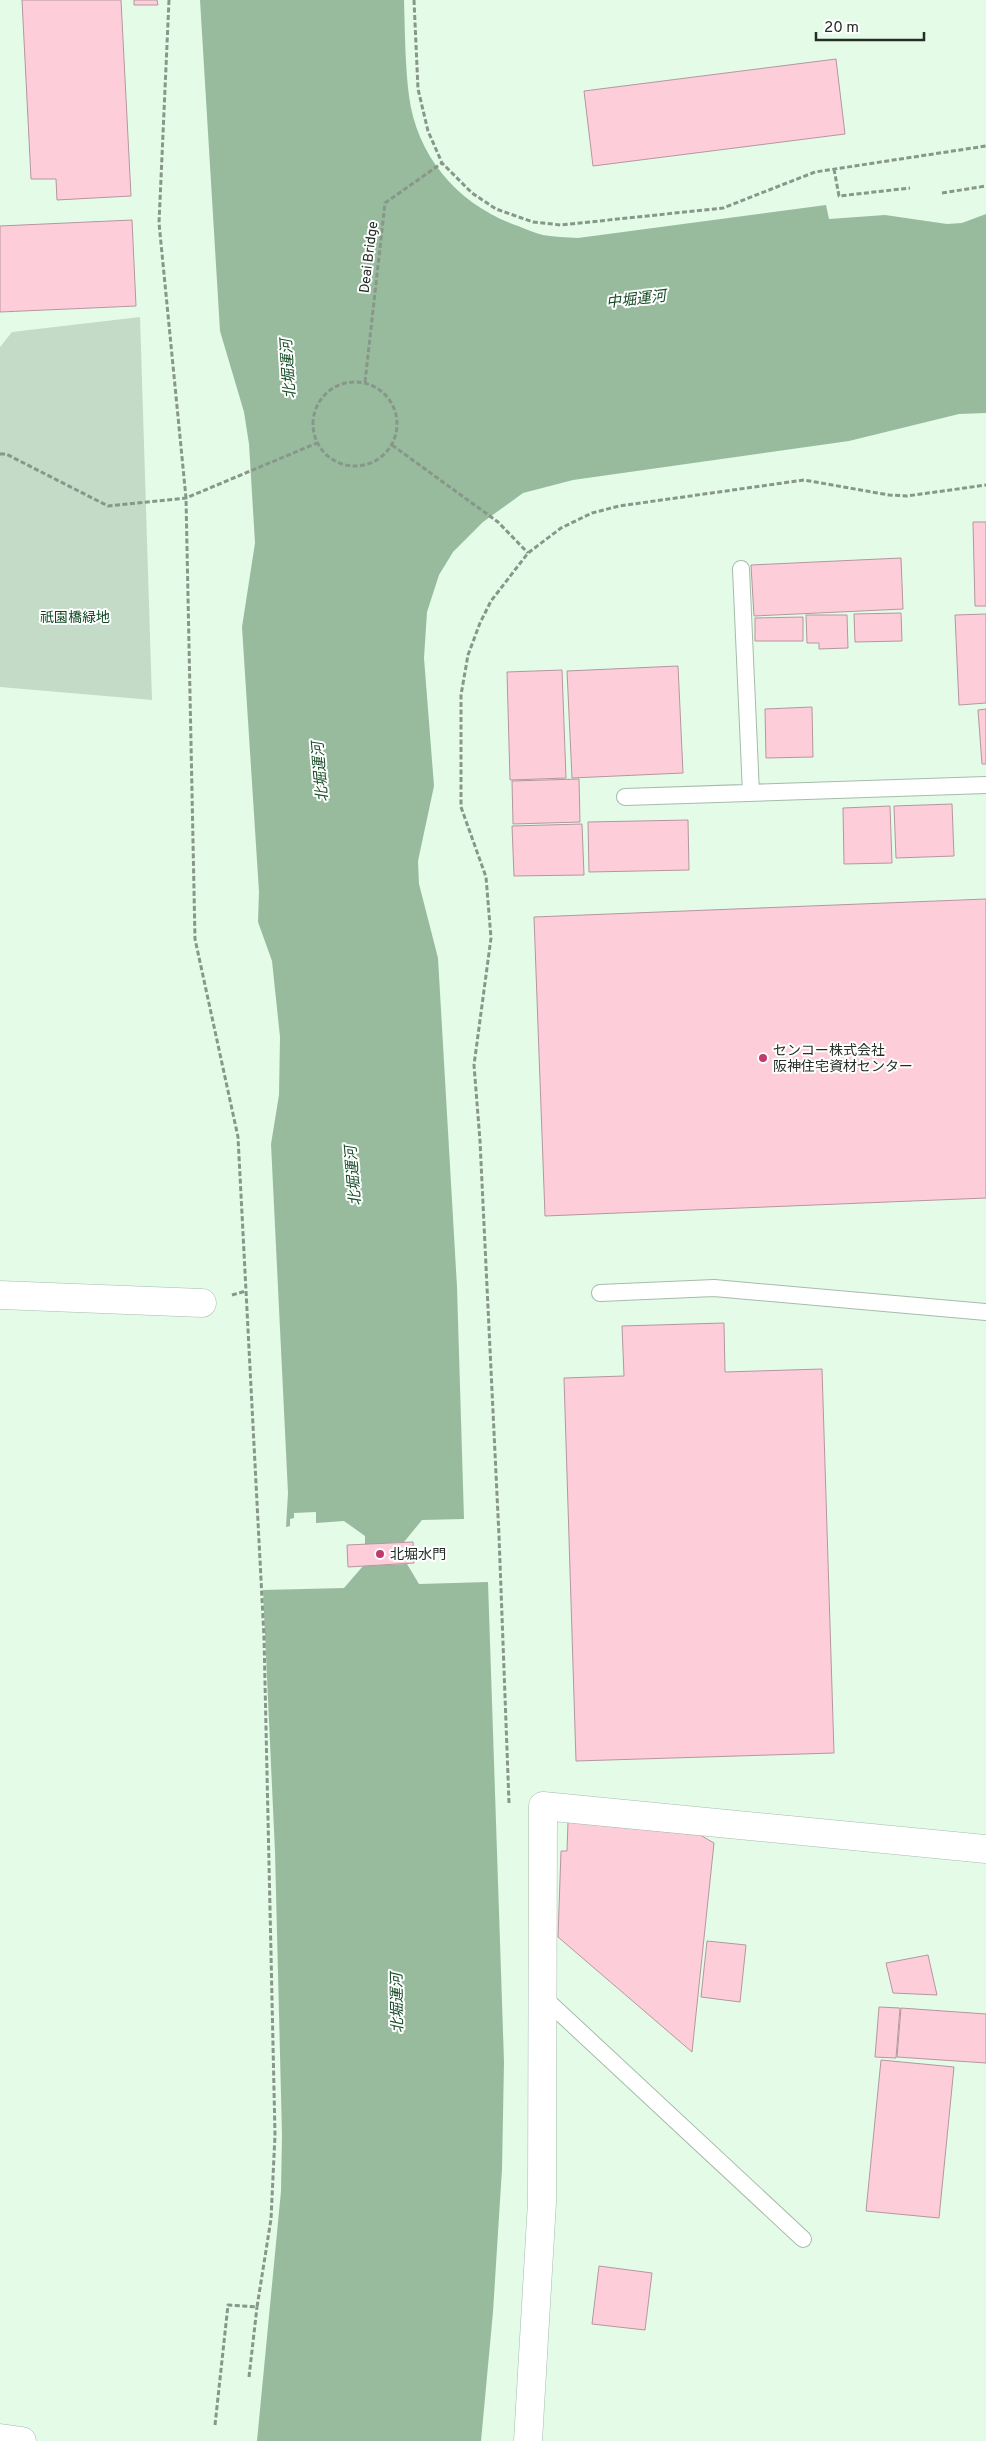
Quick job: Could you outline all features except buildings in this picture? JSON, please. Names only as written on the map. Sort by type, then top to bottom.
[{"type":"street","points":[[0,1294],[202,1303]]},
{"type":"street","points":[[528,2441],[542,2202],[543,1806],[986,1849]]},
{"type":"street","points":[[0,2438],[22,2441]]},
{"type":"lane","points":[[741,569],[751,793]]},
{"type":"lane","points":[[625,797],[986,785]]},
{"type":"lane","points":[[600,1293],[714,1288],[986,1312]]},
{"type":"lane","points":[[542,1996],[804,2239]]},
{"type":"path","points":[[169,0],[159,222],[186,498],[195,939],[238,1137],[264,1637],[275,2135],[271,2219],[257,2306],[249,2377]]},
{"type":"path","points":[[414,0],[418,88],[428,131],[442,163],[472,193],[496,209],[533,222],[561,225],[723,208],[815,172],[986,146]]},
{"type":"path","name":"Deai Bridge","points":[[364,382],[385,203],[442,163]]},
{"type":"path","points":[[834,169],[839,196],[910,188]]},
{"type":"path","points":[[942,193],[986,186]]},
{"type":"path","points":[[356,380],[381,389],[395,409],[397,421],[396,434],[392,445],[384,455],[372,462],[360,466],[347,466],[325,454],[317,443],[313,429],[313,414],[319,401],[328,390],[341,383],[356,380]]},
{"type":"path","points":[[0,454],[6,454],[108,506],[186,498],[317,443]]},
{"type":"path","points":[[392,445],[498,522],[528,553]]},
{"type":"path","points":[[509,1805],[498,1507],[480,1141],[474,1065],[491,938],[486,877],[461,807],[461,695],[468,655],[491,601],[528,553],[561,528],[592,513],[619,506],[804,480],[907,496],[986,485]]},
{"type":"path","points":[[215,2425],[228,2305],[257,2306]]},
{"type":"green space","name":"祇園橋緑地","points":[[140,317],[152,700],[0,687],[0,347],[12,332]]},
{"type":"water","points":[[200,0],[404,0],[409,96],[421,140],[432,159],[445,177],[478,206],[497,217],[543,235],[578,238],[826,205],[829,219],[885,215],[947,224],[962,223],[986,214],[986,413],[959,414],[849,441],[573,480],[523,493],[483,522],[453,552],[439,575],[427,612],[424,658],[434,786],[418,861],[419,884],[438,958],[457,1287],[464,1519],[422,1520],[404,1542],[365,1545],[365,1536],[344,1521],[316,1523],[316,1512],[294,1513],[294,1518],[290,1519],[290,1526],[286,1527],[288,1493],[271,1144],[279,1095],[280,1037],[272,961],[258,922],[259,892],[242,627],[255,543],[249,444],[244,412],[220,331]]},
{"type":"water","name":"北堀運河","points":[[407,1564],[419,1584],[488,1582],[504,2062],[502,2169],[493,2312],[481,2441],[257,2441],[281,2191],[282,2135],[275,1852],[263,1590],[344,1588],[363,1566]]},
{"type":"place","name":"センコー株式会社 阪神住宅資材センター","points":[[763,1058]]},
{"type":"place","name":"北堀水門","points":[[380,1554]]},
{"type":"water label","name":"中堀運河","points":[[636,299]]}]
